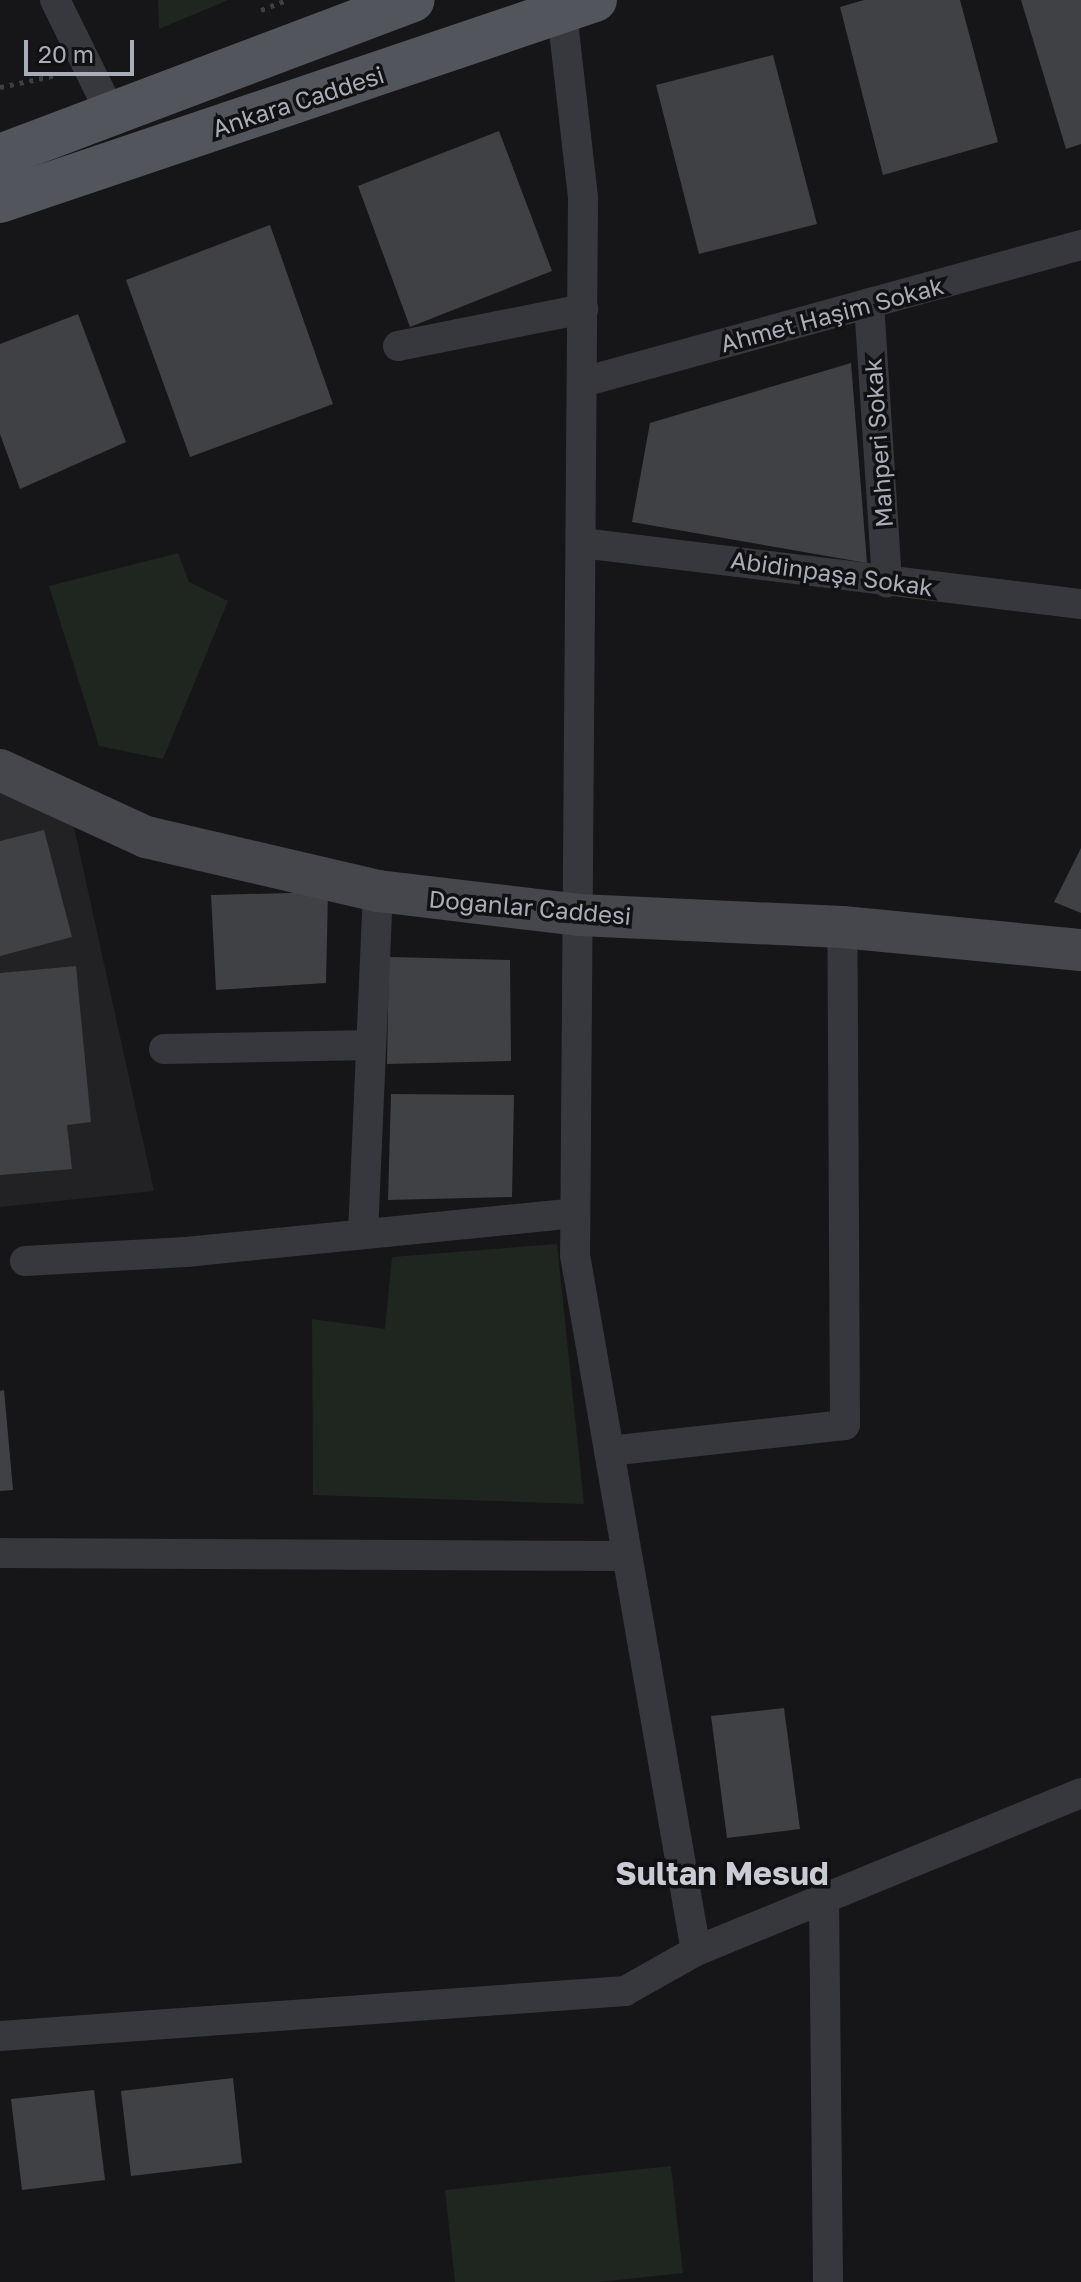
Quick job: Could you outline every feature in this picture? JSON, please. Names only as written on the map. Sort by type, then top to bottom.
[{"type":"main road","name":"Ankara Caddesi","points":[[0,156],[413,0]]},
{"type":"main road","name":"Ankara Caddesi","points":[[0,201],[579,6]]},
{"type":"street","points":[[55,0],[112,116]]},
{"type":"street","points":[[579,6],[583,382],[575,1255],[696,1951]]},
{"type":"street","name":"Ahmet Haşim Sokak","points":[[583,382],[1081,245]]},
{"type":"street","name":"Mahperi Sokak","points":[[869,303],[887,582]]},
{"type":"street","points":[[398,346],[583,309]]},
{"type":"street","name":"Abidinpaşa Sokak","points":[[582,543],[744,559],[887,582],[1081,604]]},
{"type":"street","name":"Doğanlar Caddesi","points":[[0,770],[146,837],[378,891],[579,915],[842,927],[1081,950]]},
{"type":"street","points":[[363,1234],[378,891]]},
{"type":"street","points":[[609,1451],[845,1425],[842,927]]},
{"type":"street","points":[[164,1049],[371,1045]]},
{"type":"street","points":[[25,1261],[363,1234],[575,1213]]},
{"type":"street","points":[[0,1553],[627,1556]]},
{"type":"street","points":[[0,2036],[625,1991],[696,1951],[1081,1793]]},
{"type":"street","points":[[824,1898],[828,2282]]},
{"type":"path","points":[[258,12],[287,0]]},
{"type":"path","points":[[0,87],[89,69]]},
{"type":"shaded area","points":[[158,0],[228,0],[159,29]]},
{"type":"shaded area","points":[[178,553],[189,582],[228,601],[163,759],[99,746],[49,586]]},
{"type":"shaded area","points":[[0,787],[70,809],[154,1191],[0,1207]]},
{"type":"shaded area","points":[[557,1244],[584,1504],[313,1495],[312,1319],[385,1329],[392,1257]]},
{"type":"shaded area","points":[[671,2166],[683,2273],[599,2282],[455,2282],[445,2190]]},
{"type":"building","points":[[864,0],[960,0],[998,142],[883,175],[840,7]]},
{"type":"building","points":[[1021,0],[1081,0],[1081,144],[1066,149]]},
{"type":"building","points":[[773,55],[817,224],[699,254],[656,85]]},
{"type":"building","points":[[499,131],[552,271],[410,327],[358,186]]},
{"type":"building","points":[[270,225],[333,404],[190,457],[126,280]]},
{"type":"building","points":[[78,314],[126,442],[20,489],[0,434],[0,344]]},
{"type":"building","points":[[851,363],[867,563],[632,522],[650,423]]},
{"type":"building","points":[[44,830],[72,937],[0,956],[0,841]]},
{"type":"building","points":[[1081,848],[1081,913],[1054,902]]},
{"type":"building","points":[[328,892],[326,983],[216,990],[211,895]]},
{"type":"building","points":[[389,957],[510,960],[511,1061],[387,1064]]},
{"type":"building","points":[[76,966],[91,1122],[67,1125],[72,1169],[0,1175],[0,973]]},
{"type":"building","points":[[391,1094],[514,1095],[512,1197],[388,1200]]},
{"type":"building","points":[[4,1390],[13,1490],[0,1491],[0,1391]]},
{"type":"building","points":[[784,1708],[800,1829],[727,1838],[711,1716]]},
{"type":"building","points":[[233,2078],[242,2163],[131,2176],[121,2091]]},
{"type":"building","points":[[94,2090],[105,2180],[22,2190],[11,2099]]},
{"type":"district","name":"Sultan Mesud","points":[[722,1873]]}]
